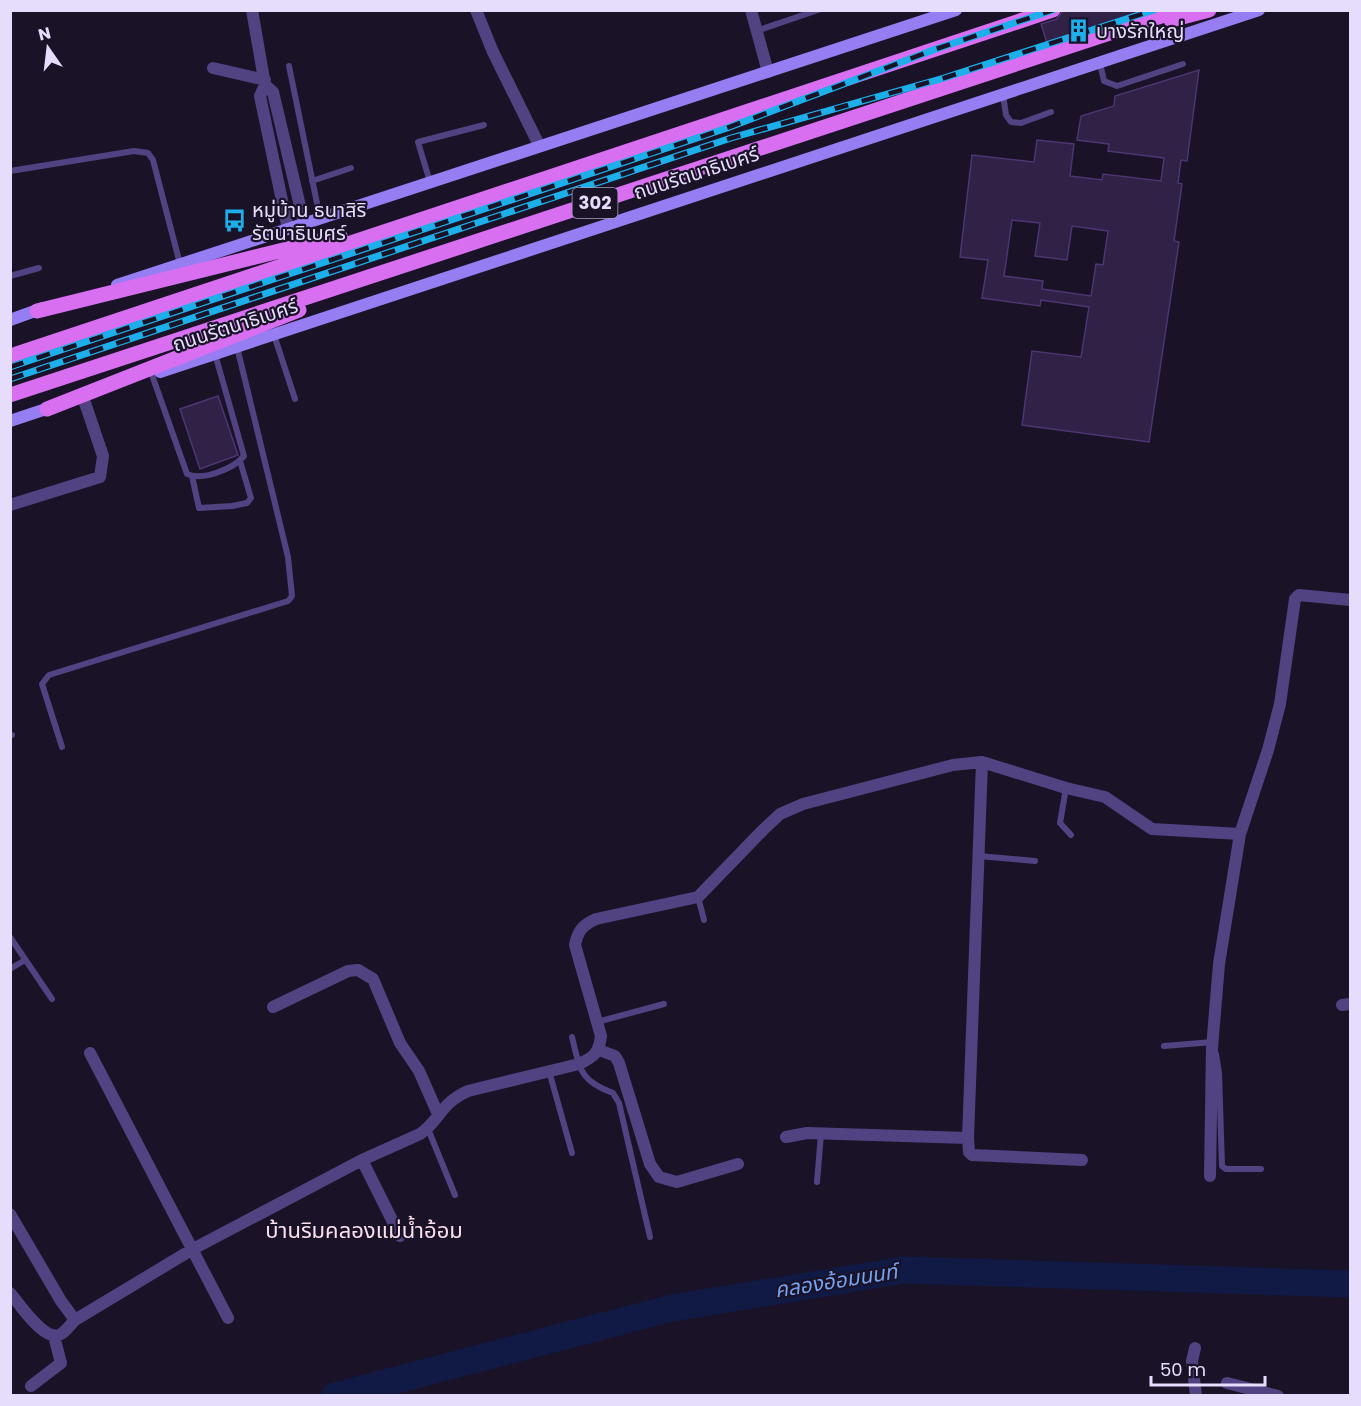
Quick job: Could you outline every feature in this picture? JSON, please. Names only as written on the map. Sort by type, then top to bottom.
[{"type":"main road","points":[[10,320],[956,10]]},
{"type":"main road","name":"302","points":[[10,356],[1053,10]]},
{"type":"main road","name":"ถนนรัตนาธิเบศร์","points":[[10,395],[1180,10]]},
{"type":"main road","points":[[1088,41],[1209,10]]},
{"type":"main road","name":"ถนนรัตนาธิเบศร์","points":[[10,421],[1259,10]]},
{"type":"main road","points":[[37,311],[447,210]]},
{"type":"main road","points":[[47,409],[458,248]]},
{"type":"street","points":[[252,10],[265,82],[261,96],[288,229]]},
{"type":"street","points":[[476,10],[493,52],[539,145]]},
{"type":"street","points":[[752,10],[768,72]]},
{"type":"street","points":[[213,68],[265,82],[273,92],[304,223]]},
{"type":"street","points":[[10,505],[100,477],[103,456],[83,397]]},
{"type":"street","points":[[1210,1176],[1213,1045],[1219,964],[1240,834],[1268,750],[1280,704],[1295,599],[1299,595],[1350,600]]},
{"type":"street","points":[[10,1293],[41,1330],[54,1336],[61,1334],[75,1320],[193,1248],[362,1160],[428,1129],[453,1098],[468,1091],[579,1064],[593,1057],[599,1050],[601,1036],[575,945],[583,925],[596,919],[698,897],[780,814],[803,804],[952,765],[982,762],[1066,788],[1105,797],[1152,829],[1240,834]]},
{"type":"street","points":[[982,762],[969,1152],[972,1155],[1082,1160]]},
{"type":"street","points":[[273,1007],[348,971],[367,973],[373,979],[400,1043],[419,1071],[438,1114]]},
{"type":"street","points":[[599,1050],[615,1056],[619,1063],[650,1164],[659,1177],[677,1182],[738,1164]]},
{"type":"street","points":[[90,1053],[228,1318]]},
{"type":"street","points":[[786,1137],[821,1133],[968,1138]]},
{"type":"street","points":[[362,1160],[400,1236]]},
{"type":"street","points":[[10,1214],[61,1301],[75,1320]]},
{"type":"street","points":[[31,1386],[61,1363],[54,1336]]},
{"type":"street","points":[[1195,1348],[1192,1361],[1196,1395]]},
{"type":"street","points":[[1227,1383],[1278,1395]]},
{"type":"lane","points":[[756,31],[818,10]]},
{"type":"lane","points":[[1100,63],[1104,81],[1117,86],[1183,64]]},
{"type":"lane","points":[[289,66],[320,218]]},
{"type":"lane","points":[[1003,95],[1006,115],[1011,122],[1021,123],[1051,112]]},
{"type":"lane","points":[[430,182],[418,142],[484,125]]},
{"type":"lane","points":[[10,171],[134,151],[148,153],[153,160],[180,264]]},
{"type":"lane","points":[[312,181],[351,168]]},
{"type":"lane","points":[[10,276],[39,268]]},
{"type":"lane","points":[[274,334],[295,399]]},
{"type":"lane","points":[[62,747],[42,684],[49,675],[288,601],[292,596],[288,557],[237,346]]},
{"type":"lane","points":[[152,375],[187,474],[192,476],[237,466],[244,456],[215,354]]},
{"type":"lane","points":[[192,476],[199,507],[232,506],[247,502],[251,498],[240,461]]},
{"type":"lane","points":[[1066,788],[1060,823],[1071,835]]},
{"type":"lane","points":[[979,856],[1035,861]]},
{"type":"lane","points":[[698,897],[704,920]]},
{"type":"lane","points":[[10,937],[52,999]]},
{"type":"lane","points":[[10,969],[25,960]]},
{"type":"lane","points":[[597,1022],[664,1004]]},
{"type":"lane","points":[[572,1037],[579,1064],[593,1085],[613,1093],[619,1103],[650,1237]]},
{"type":"lane","points":[[1164,1046],[1213,1045],[1220,1073],[1222,1166],[1226,1169],[1261,1169]]},
{"type":"lane","points":[[549,1071],[572,1153]]},
{"type":"lane","points":[[428,1129],[455,1195]]},
{"type":"lane","points":[[817,1182],[821,1133]]},
{"type":"building","points":[[1063,10],[1147,10],[1047,43],[1041,24],[1057,19]]},
{"type":"building","points":[[1199,70],[1187,161],[1181,160],[1178,183],[1182,184],[1174,241],[1179,242],[1149,442],[1022,425],[1032,351],[1081,357],[1089,307],[1041,300],[1040,306],[982,298],[988,260],[960,257],[972,155],[1034,162],[1037,140],[1074,144],[1070,176],[1102,180],[1103,174],[1161,181],[1164,158],[1108,151],[1109,144],[1077,140],[1081,116],[1114,106],[1115,96]],"holes":[[[1012,220],[1040,223],[1035,256],[1067,260],[1072,226],[1108,231],[1103,265],[1096,264],[1091,296],[1042,289],[1043,281],[1004,276]]]},
{"type":"building","points":[[218,396],[238,455],[200,469],[180,409]]},
{"type":"waterway","name":"คลองอ้อมนนท์","points":[[335,1396],[672,1308],[904,1270],[1350,1284]]},
{"type":"railway","points":[[10,367],[727,128],[936,49],[1053,10]]},
{"type":"railway","points":[[10,379],[731,138],[944,78],[1154,10]]},
{"type":"place","name":"บางรักใหญ่","points":[[1078,31]]},
{"type":"place","name":"หมู่บ้าน ธนาสิริ รัตนาธิเบศร์","points":[[234,221]]},
{"type":"district","name":"บ้านริมคลองแม่น้ำอ้อม","points":[[364,1230]]}]
